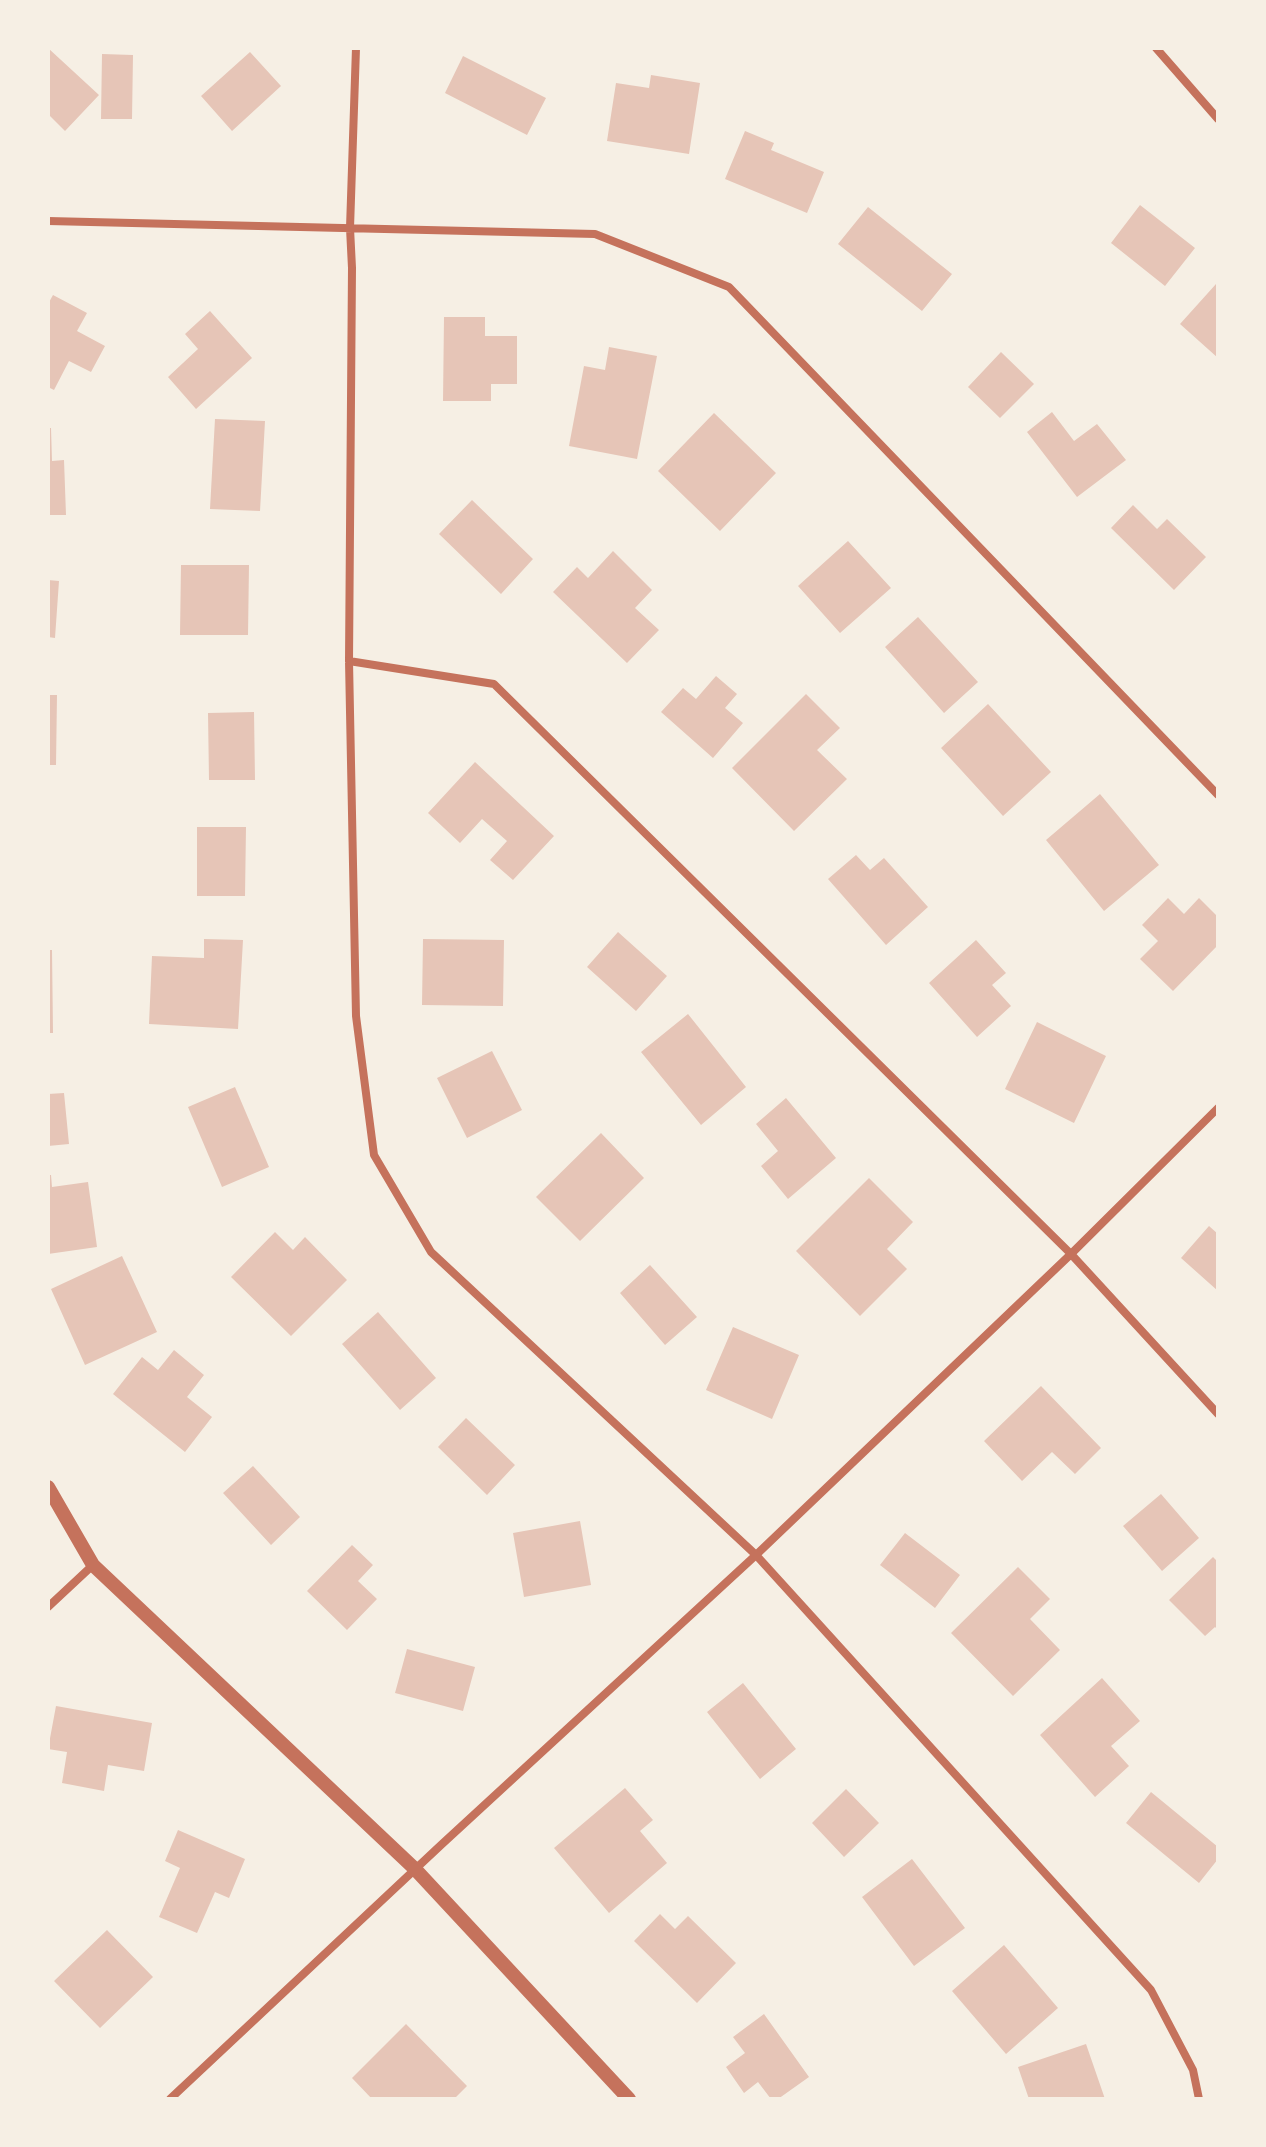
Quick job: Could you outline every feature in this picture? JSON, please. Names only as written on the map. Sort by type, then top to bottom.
[{"type":"street","points":[[356,48],[350,228],[349,661],[356,1016],[374,1155],[431,1252],[756,1555],[1151,1990],[1193,2070],[1199,2099]]},
{"type":"street","points":[[1156,48],[1218,119]]},
{"type":"street","points":[[48,221],[595,234],[729,287],[1218,795]]},
{"type":"street","points":[[349,661],[494,684],[1071,1254],[1218,1414]]},
{"type":"street","points":[[170,2099],[756,1555],[1071,1254],[1218,1108]]},
{"type":"street","points":[[48,1487],[93,1565],[415,1869],[629,2099]]},
{"type":"street","points":[[48,1607],[93,1565]]},
{"type":"building","points":[[48,48],[99,95],[65,131],[48,114]]},
{"type":"building","points":[[250,52],[281,86],[232,131],[201,96]]},
{"type":"building","points":[[102,54],[133,55],[132,119],[101,119]]},
{"type":"building","points":[[463,56],[546,98],[527,135],[445,93]]},
{"type":"building","points":[[651,75],[700,83],[689,154],[607,141],[616,83],[649,88]]},
{"type":"building","points":[[745,131],[774,143],[771,150],[824,172],[807,213],[725,179]]},
{"type":"building","points":[[1140,205],[1195,248],[1165,286],[1111,243]]},
{"type":"building","points":[[868,207],[952,274],[922,311],[838,244]]},
{"type":"building","points":[[1218,285],[1218,358],[1180,324]]},
{"type":"building","points":[[53,295],[87,313],[77,331],[105,346],[91,372],[69,361],[54,390],[48,387],[48,304]]},
{"type":"building","points":[[210,311],[252,358],[196,409],[168,377],[198,349],[185,334]]},
{"type":"building","points":[[444,317],[485,317],[485,336],[517,336],[517,384],[491,384],[491,401],[443,401]]},
{"type":"building","points":[[609,347],[657,356],[637,459],[569,446],[584,366],[605,370]]},
{"type":"building","points":[[1001,352],[1034,384],[1000,418],[968,387]]},
{"type":"building","points":[[1052,412],[1074,441],[1097,424],[1126,460],[1077,497],[1027,432]]},
{"type":"building","points":[[714,413],[776,473],[720,531],[658,471]]},
{"type":"building","points":[[215,419],[265,421],[260,511],[210,509]]},
{"type":"building","points":[[48,428],[51,428],[52,461],[64,460],[66,515],[48,515]]},
{"type":"building","points":[[472,500],[533,559],[501,594],[439,534]]},
{"type":"building","points":[[1133,505],[1157,529],[1167,519],[1206,557],[1174,590],[1111,528]]},
{"type":"building","points":[[848,541],[891,588],[840,633],[798,586]]},
{"type":"building","points":[[613,551],[652,590],[635,608],[659,630],[627,663],[553,592],[577,567],[588,578]]},
{"type":"building","points":[[181,565],[249,565],[248,635],[180,635]]},
{"type":"building","points":[[48,580],[59,581],[55,638],[48,637]]},
{"type":"building","points":[[918,617],[978,682],[944,713],[885,647]]},
{"type":"building","points":[[716,676],[737,694],[725,708],[743,723],[713,758],[661,712],[683,688],[696,699]]},
{"type":"building","points":[[806,694],[840,728],[817,750],[847,779],[794,831],[732,768]]},
{"type":"building","points":[[48,695],[57,695],[56,765],[48,765]]},
{"type":"building","points":[[988,704],[1051,772],[1003,816],[941,748]]},
{"type":"building","points":[[254,712],[255,780],[209,780],[208,713]]},
{"type":"building","points":[[475,762],[554,836],[513,880],[490,860],[507,841],[482,819],[460,843],[428,813]]},
{"type":"building","points":[[1100,794],[1159,865],[1104,911],[1046,840]]},
{"type":"building","points":[[197,827],[246,827],[245,896],[197,896]]},
{"type":"building","points":[[856,855],[870,870],[884,858],[928,907],[886,945],[828,879]]},
{"type":"building","points":[[1168,898],[1184,914],[1199,898],[1218,917],[1218,945],[1173,991],[1140,959],[1158,941],[1142,925]]},
{"type":"building","points":[[618,932],[667,976],[636,1011],[587,967]]},
{"type":"building","points":[[204,939],[243,940],[238,1029],[149,1024],[152,956],[204,958]]},
{"type":"building","points":[[423,939],[504,940],[503,1006],[422,1005]]},
{"type":"building","points":[[976,940],[1006,973],[992,985],[1011,1006],[977,1037],[929,983]]},
{"type":"building","points":[[48,950],[52,950],[53,1033],[48,1033]]},
{"type":"building","points":[[688,1014],[746,1087],[701,1125],[641,1052]]},
{"type":"building","points":[[1037,1022],[1106,1056],[1074,1123],[1005,1089]]},
{"type":"building","points":[[492,1051],[522,1110],[467,1138],[437,1078]]},
{"type":"building","points":[[235,1087],[269,1167],[222,1187],[188,1107]]},
{"type":"building","points":[[64,1093],[69,1144],[48,1146],[48,1094]]},
{"type":"building","points":[[786,1098],[836,1158],[788,1199],[761,1166],[778,1151],[756,1124]]},
{"type":"building","points":[[601,1133],[644,1178],[580,1241],[536,1197]]},
{"type":"building","points":[[48,1175],[51,1175],[52,1187],[88,1182],[97,1247],[48,1254]]},
{"type":"building","points":[[869,1178],[913,1222],[887,1249],[907,1269],[860,1316],[796,1251]]},
{"type":"building","points":[[1209,1226],[1218,1234],[1218,1291],[1181,1258]]},
{"type":"building","points":[[275,1232],[293,1250],[305,1237],[347,1280],[291,1336],[231,1277]]},
{"type":"building","points":[[122,1256],[157,1332],[85,1365],[51,1289]]},
{"type":"building","points":[[650,1265],[697,1317],[665,1345],[620,1293]]},
{"type":"building","points":[[378,1312],[436,1378],[400,1410],[342,1344]]},
{"type":"building","points":[[733,1327],[799,1355],[772,1419],[706,1390]]},
{"type":"building","points":[[174,1350],[204,1375],[187,1397],[212,1417],[185,1452],[113,1394],[142,1357],[158,1370]]},
{"type":"building","points":[[1041,1386],[1101,1448],[1075,1474],[1052,1452],[1022,1481],[984,1441]]},
{"type":"building","points":[[466,1418],[515,1465],[487,1495],[438,1447]]},
{"type":"building","points":[[253,1466],[300,1517],[271,1545],[223,1493]]},
{"type":"building","points":[[1161,1494],[1199,1538],[1162,1571],[1123,1526]]},
{"type":"building","points":[[580,1521],[591,1585],[524,1597],[513,1533]]},
{"type":"building","points":[[905,1533],[960,1575],[935,1608],[880,1565]]},
{"type":"building","points":[[352,1545],[373,1565],[358,1581],[377,1599],[347,1630],[307,1591]]},
{"type":"building","points":[[1213,1557],[1218,1562],[1218,1630],[1215,1627],[1205,1636],[1169,1600]]},
{"type":"building","points":[[1018,1567],[1050,1599],[1030,1619],[1060,1650],[1013,1696],[951,1633]]},
{"type":"building","points":[[407,1649],[475,1667],[463,1711],[395,1693]]},
{"type":"building","points":[[1102,1678],[1140,1721],[1111,1746],[1129,1766],[1095,1797],[1040,1735]]},
{"type":"building","points":[[743,1683],[796,1749],[760,1779],[707,1712]]},
{"type":"building","points":[[56,1706],[152,1723],[144,1771],[108,1765],[104,1791],[62,1783],[67,1752],[48,1749]]},
{"type":"building","points":[[625,1788],[653,1820],[640,1831],[667,1863],[609,1913],[554,1848]]},
{"type":"building","points":[[846,1789],[879,1823],[844,1857],[812,1823]]},
{"type":"building","points":[[1151,1792],[1218,1847],[1218,1859],[1199,1883],[1126,1823]]},
{"type":"building","points":[[178,1830],[245,1859],[229,1898],[215,1892],[197,1933],[159,1917],[180,1868],[165,1861]]},
{"type":"building","points":[[912,1859],[965,1928],[914,1966],[862,1897]]},
{"type":"building","points":[[660,1914],[675,1929],[688,1916],[736,1963],[697,2003],[634,1941]]},
{"type":"building","points":[[107,1930],[153,1977],[100,2028],[54,1981]]},
{"type":"building","points":[[1004,1945],[1058,2008],[1006,2054],[952,1991]]},
{"type":"building","points":[[764,2014],[809,2077],[778,2099],[771,2099],[758,2082],[744,2093],[726,2067],[745,2053],[733,2037]]},
{"type":"building","points":[[406,2024],[467,2086],[454,2099],[372,2099],[352,2078]]},
{"type":"building","points":[[1086,2044],[1105,2099],[1029,2099],[1018,2067]]}]
